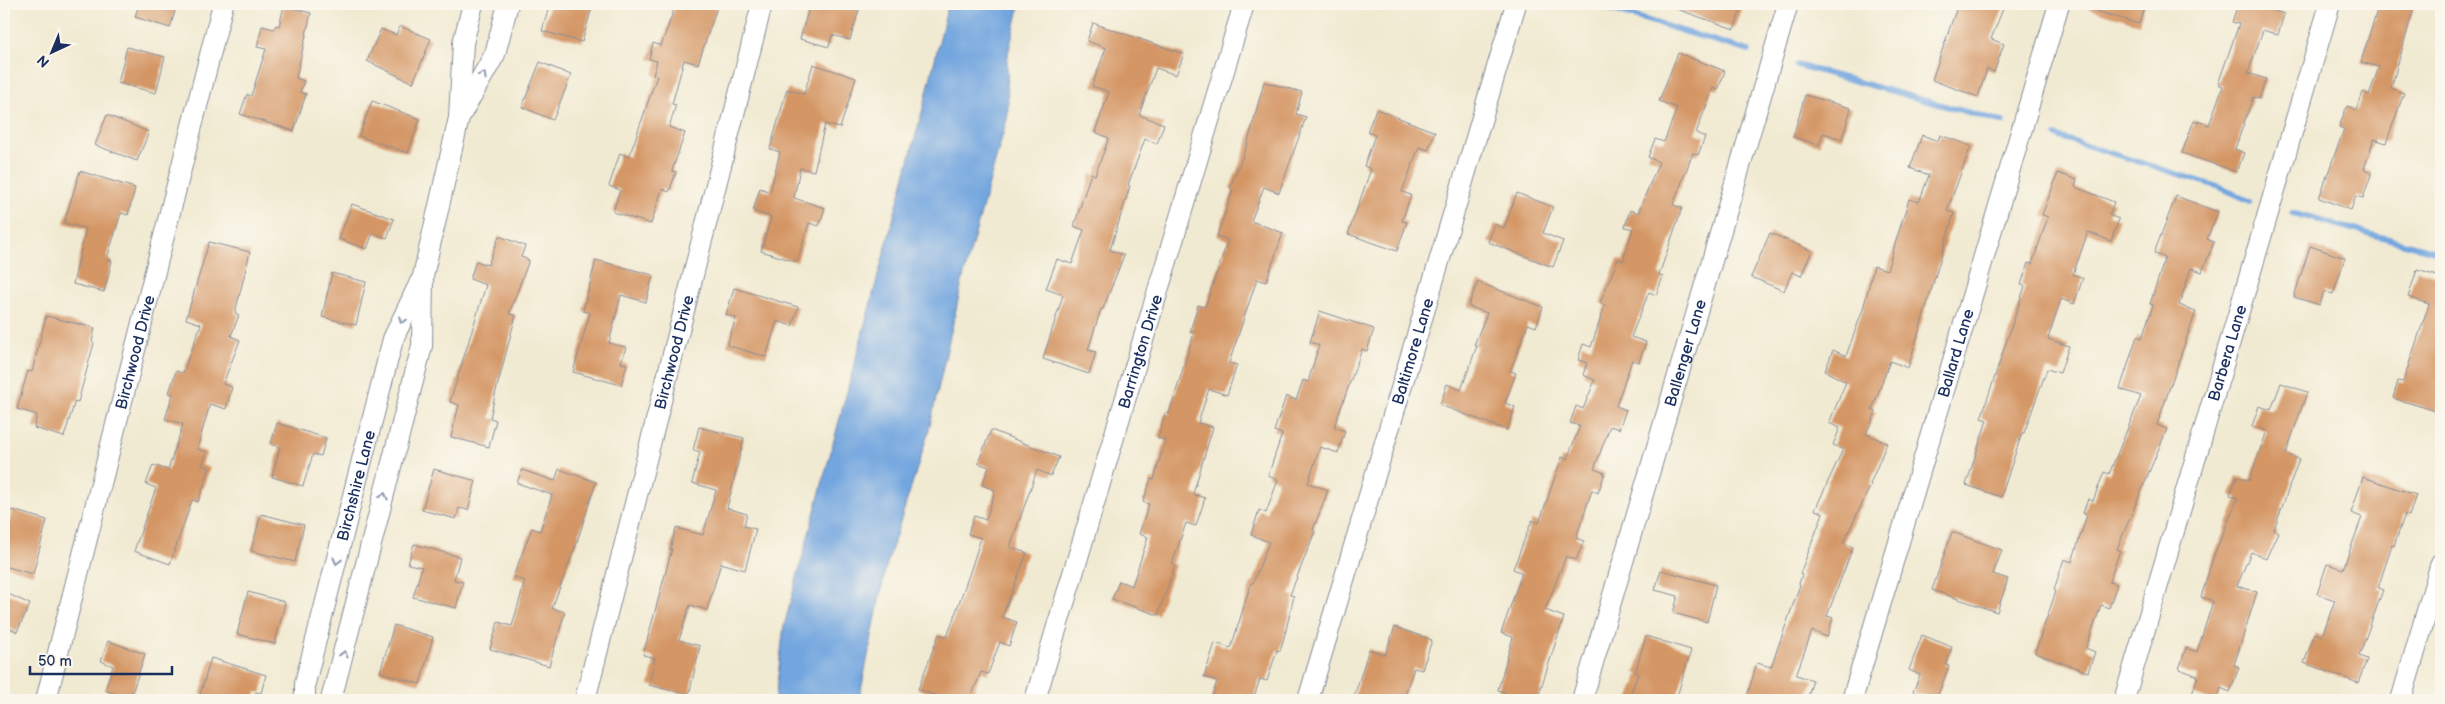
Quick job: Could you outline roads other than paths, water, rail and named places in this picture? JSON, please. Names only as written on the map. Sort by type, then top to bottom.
[{"type":"street","name":"Birchwood Drive","points":[[46,700],[223,4]]},
{"type":"street","name":"Birchshire Lane","points":[[331,700],[422,346],[423,276],[459,118],[463,43],[473,4]]},
{"type":"street","name":"Birchshire Lane","points":[[459,118],[495,54],[508,4]]},
{"type":"street","name":"Birchwood Drive","points":[[585,700],[762,4]]},
{"type":"street","name":"Barrington Drive","points":[[1035,700],[1244,4]]},
{"type":"street","name":"Baltimore Lane","points":[[1308,700],[1516,4]]},
{"type":"street","name":"Ballenger Lane","points":[[1582,700],[1788,4]]},
{"type":"street","name":"Ballard Lane","points":[[1852,700],[2059,4]]},
{"type":"street","name":"Barbera Lane","points":[[2124,700],[2330,4]]},
{"type":"street","name":"Birchshire Lane","points":[[305,700],[305,683],[393,339],[423,276]]},
{"type":"street","points":[[2402,700],[2441,563]]},
{"type":"water","points":[[948,4],[1020,4],[1007,58],[1008,115],[963,278],[929,430],[886,567],[859,700],[775,700],[784,626],[925,101]]},
{"type":"waterway","points":[[1593,4],[1749,51]]},
{"type":"waterway","points":[[1797,65],[2003,122]]},
{"type":"waterway","points":[[2056,136],[2219,187],[2250,201]]},
{"type":"waterway","points":[[2292,213],[2441,253]]}]
